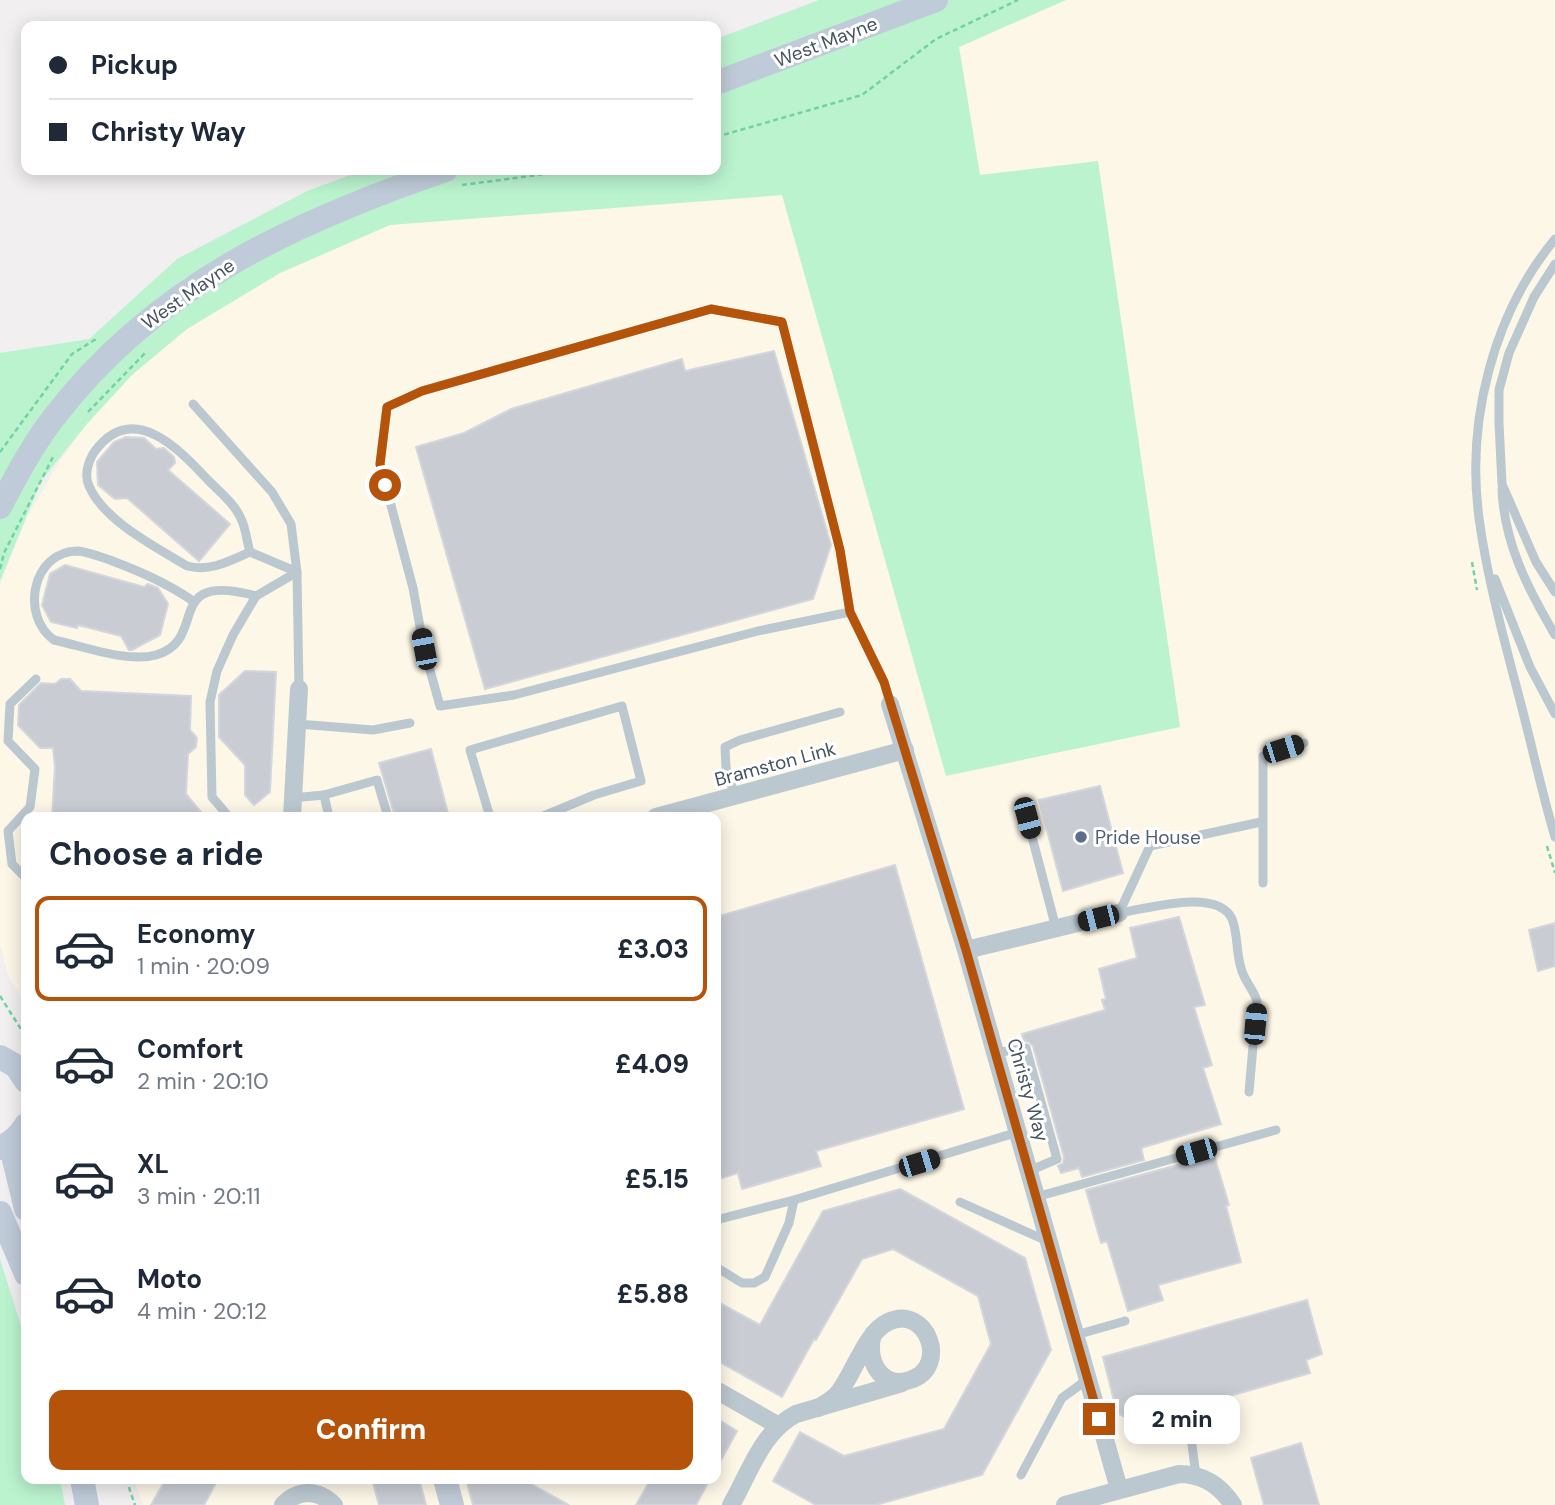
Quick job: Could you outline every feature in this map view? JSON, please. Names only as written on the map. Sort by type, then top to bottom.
[{"type":"main road","name":"West Mayne","points":[[721,81],[936,0]]},
{"type":"main road","name":"West Mayne","points":[[0,507],[21,468],[54,418],[85,379],[147,321],[183,294],[218,270],[322,217],[393,188],[450,178]]},
{"type":"main road","points":[[12,1139],[21,1184]]},
{"type":"main road","points":[[0,1213],[21,1262]]},
{"type":"main road","points":[[83,1484],[88,1505]]},
{"type":"main road","points":[[446,1484],[452,1505]]},
{"type":"street","points":[[292,812],[299,689]]},
{"type":"street","name":"Christy Way","points":[[890,704],[966,950],[1119,1489]]},
{"type":"street","name":"Bramston Link","points":[[675,812],[905,750]]},
{"type":"street","points":[[966,950],[1119,913]]},
{"type":"street","points":[[731,1505],[762,1448],[779,1426],[796,1414],[818,1408],[906,1381],[920,1375],[929,1364],[932,1349],[926,1331],[912,1321],[901,1319],[886,1322],[873,1334],[839,1392],[818,1408]]},
{"type":"street","points":[[873,1334],[870,1350],[873,1367],[890,1380],[906,1381]]},
{"type":"street","points":[[721,1393],[779,1426]]},
{"type":"street","points":[[1065,1505],[1170,1475],[1196,1476],[1214,1484],[1233,1505]]},
{"type":"street","points":[[284,1505],[291,1497],[304,1492],[322,1497],[334,1505]]},
{"type":"lane","points":[[1555,239],[1526,281],[1503,325],[1481,407],[1476,469],[1478,515],[1500,627],[1555,837]]},
{"type":"lane","points":[[1555,264],[1534,297],[1509,352],[1499,390],[1503,514],[1511,545],[1525,579],[1555,635]]},
{"type":"lane","points":[[850,612],[758,631],[514,695],[440,706],[424,649],[413,588],[380,464],[387,407],[422,391],[711,309],[782,322],[840,550],[850,612],[884,682],[890,704]]},
{"type":"lane","points":[[193,404],[272,492],[291,524],[297,572],[299,689]]},
{"type":"lane","points":[[250,552],[242,520],[231,503],[177,447],[151,432],[124,430],[108,436],[93,454],[86,472],[88,485],[98,500],[120,524],[173,558],[187,566],[200,569],[250,552],[297,572]]},
{"type":"lane","points":[[1502,484],[1536,562],[1555,592]]},
{"type":"lane","points":[[1484,549],[1530,667],[1555,714]]},
{"type":"lane","points":[[192,601],[152,576],[80,551],[51,558],[42,570],[35,600],[37,620],[44,633],[54,640],[131,657],[155,656],[172,648],[181,636],[192,601],[201,594],[213,590],[233,590],[256,596]]},
{"type":"lane","points":[[225,812],[212,797],[211,702],[217,671],[233,635],[256,596],[297,572]]},
{"type":"lane","points":[[25,812],[30,807],[35,769],[8,741],[9,704],[36,679]]},
{"type":"lane","points":[[489,812],[470,750],[622,706],[641,781],[550,812]]},
{"type":"lane","points":[[735,796],[726,768],[725,747],[740,740],[840,712]]},
{"type":"lane","points":[[298,724],[373,730],[411,723]]},
{"type":"lane","points":[[1263,883],[1263,756],[1304,743]]},
{"type":"lane","points":[[292,798],[324,795],[377,780],[387,812]]},
{"type":"lane","points":[[324,795],[328,812]]},
{"type":"lane","points":[[21,817],[8,831],[12,864],[21,873]]},
{"type":"lane","points":[[1027,818],[1056,928]]},
{"type":"lane","points":[[1119,913],[1150,846],[1261,822]]},
{"type":"lane","points":[[1119,913],[1198,900],[1214,904],[1232,919],[1240,966],[1257,1001],[1249,1092]]},
{"type":"lane","points":[[995,1053],[1026,1048],[1057,1159],[1029,1171]]},
{"type":"lane","points":[[1036,1197],[1276,1130]]},
{"type":"lane","points":[[721,1219],[794,1200],[1018,1132]]},
{"type":"lane","points":[[721,1270],[743,1283],[754,1283],[765,1277],[789,1223],[794,1200]]},
{"type":"lane","points":[[960,1202],[1049,1242]]},
{"type":"lane","points":[[1076,1335],[1125,1321]]},
{"type":"lane","points":[[1021,1475],[1062,1398],[1088,1380]]},
{"type":"lane","points":[[1190,1429],[1196,1476]]},
{"type":"path","points":[[721,136],[862,94],[936,39],[1018,0]]},
{"type":"path","points":[[450,178],[497,175]]},
{"type":"path","points":[[83,416],[149,349]]},
{"type":"path","points":[[0,569],[4,553],[59,447]]},
{"type":"path","points":[[0,996],[21,1029]]},
{"type":"path","points":[[128,1484],[135,1505]]},
{"type":"shaded area","points":[[1066,0],[1555,0],[1555,1505],[143,1505],[136,1484],[721,1484],[721,812],[21,812],[21,997],[8,975],[0,944],[0,585],[27,517],[60,461],[92,417],[142,365],[187,329],[280,273],[390,225],[782,195],[1180,727],[1098,162],[980,175],[959,46]]},
{"type":"green space","points":[[819,0],[1066,0],[959,47],[980,175],[1098,161],[1180,727],[946,776],[782,195],[390,225],[280,273],[187,329],[132,375],[86,425],[41,481],[0,581],[0,353],[89,339],[177,259],[307,191],[350,175],[721,175],[721,37]]},
{"type":"green space","points":[[0,1259],[21,1326],[21,1484],[61,1484],[65,1505],[0,1505]]},
{"type":"building","points":[[774,351],[831,545],[813,599],[485,689],[416,447],[464,433],[511,409],[682,359],[685,371]]},
{"type":"building","points":[[126,437],[144,438],[156,449],[164,448],[174,457],[175,463],[168,470],[230,524],[199,561],[127,498],[115,499],[98,485],[97,462],[114,442]]},
{"type":"building","points":[[65,565],[144,587],[148,584],[158,588],[168,604],[160,635],[129,650],[121,636],[78,625],[77,628],[51,622],[42,605],[50,574]]},
{"type":"building","points":[[245,671],[276,672],[270,792],[254,805],[245,795],[245,765],[219,737],[219,695]]},
{"type":"building","points":[[61,679],[70,679],[81,691],[191,696],[190,730],[197,738],[196,747],[188,754],[186,794],[201,812],[52,812],[55,767],[53,748],[40,748],[18,725],[19,705],[41,683],[55,684]]},
{"type":"building","points":[[431,749],[448,812],[394,812],[379,763]]},
{"type":"building","name":"Pride House","points":[[1100,786],[1123,873],[1063,891],[1039,800]]},
{"type":"building","points":[[895,865],[964,1109],[816,1151],[821,1166],[742,1189],[738,1173],[721,1178],[721,916]]},
{"type":"building","points":[[1179,917],[1205,1005],[1194,1007],[1212,1065],[1203,1068],[1221,1124],[1141,1148],[1144,1160],[1082,1177],[1079,1168],[1061,1173],[1058,1166],[1063,1163],[1064,1157],[1033,1046],[1024,1041],[1022,1034],[1105,1010],[1102,1000],[1106,999],[1099,969],[1137,958],[1130,928]]},
{"type":"building","points":[[1555,923],[1555,966],[1538,971],[1529,930]]},
{"type":"building","points":[[1214,1155],[1229,1205],[1226,1206],[1241,1262],[1158,1285],[1163,1300],[1128,1311],[1107,1241],[1101,1243],[1086,1190]]},
{"type":"building","points":[[900,1189],[1025,1258],[1051,1350],[982,1475],[876,1505],[816,1505],[773,1481],[800,1432],[844,1456],[944,1429],[991,1344],[978,1296],[893,1249],[862,1259],[782,1397],[721,1363],[721,1304],[760,1325],[823,1211]]},
{"type":"building","points":[[1307,1300],[1322,1354],[1306,1360],[1310,1373],[1188,1408],[1183,1418],[1146,1428],[1117,1413],[1103,1357]]},
{"type":"building","points":[[721,1421],[737,1431],[721,1460]]},
{"type":"building","points":[[1301,1443],[1319,1505],[1264,1505],[1251,1458]]},
{"type":"building","points":[[163,1484],[215,1484],[204,1505],[151,1505]]},
{"type":"building","points":[[373,1484],[420,1484],[426,1505],[379,1505]]},
{"type":"building","points":[[467,1484],[531,1484],[569,1505],[473,1505]]},
{"type":"building","points":[[648,1484],[707,1484],[696,1505],[636,1505]]},
{"type":"place","name":"Pride House","points":[[1081,837]]},
{"type":"route","points":[[385,485],[380,464],[387,407],[422,391],[711,309],[782,322],[840,550],[850,612],[884,682],[966,950],[1099,1419]]}]
